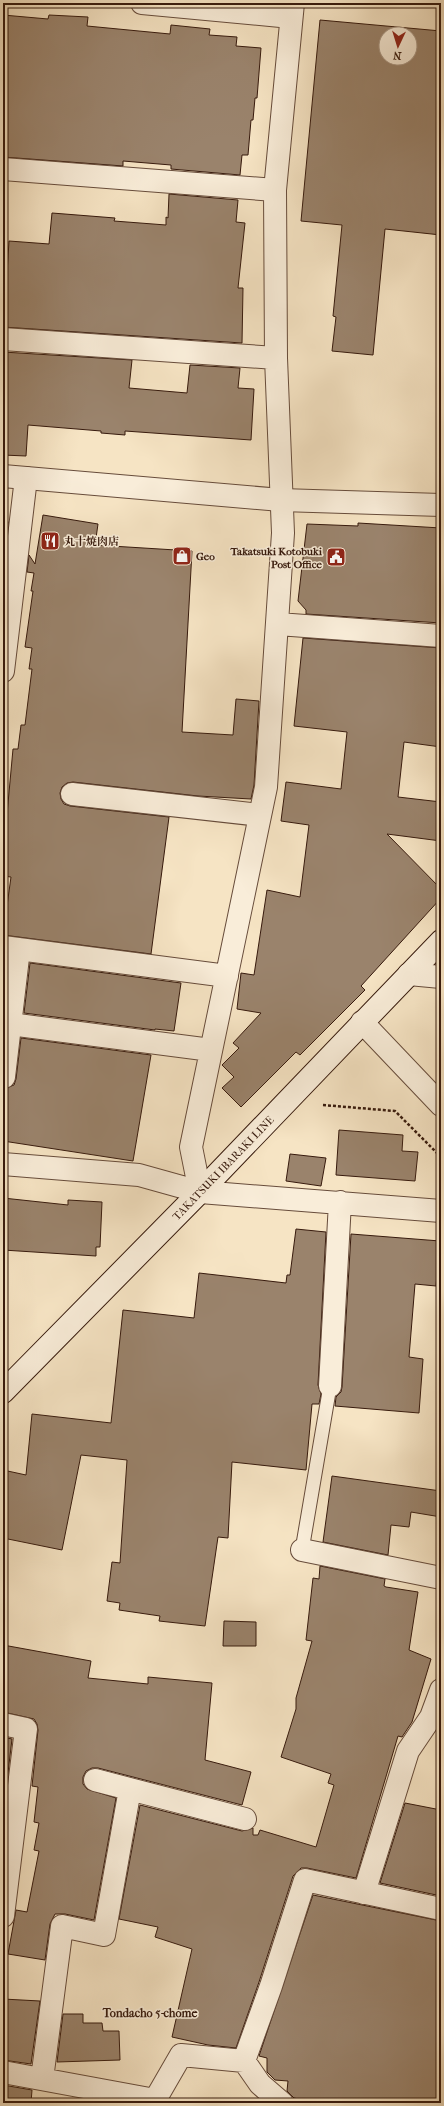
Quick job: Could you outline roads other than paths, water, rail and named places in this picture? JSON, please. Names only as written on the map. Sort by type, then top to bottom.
[{"type":"street","points":[[142,3],[292,10],[275,190],[276,358],[281,500],[284,533],[266,787],[191,1147],[200,1192]]},
{"type":"street","points":[[3,168],[275,190]]},
{"type":"street","points":[[3,339],[276,358]]},
{"type":"street","points":[[3,476],[281,500],[441,505]]},
{"type":"street","points":[[3,671],[4,645],[26,478]]},
{"type":"street","points":[[278,624],[441,636]]},
{"type":"street","points":[[72,794],[260,815]]},
{"type":"street","name":"TAKATSUKI IBARAKI LINE","points":[[3,1392],[200,1192],[441,941]]},
{"type":"street","points":[[4,1077],[10,1024],[11,948],[227,976]]},
{"type":"street","points":[[409,974],[441,977]]},
{"type":"street","points":[[362,1022],[441,1105]]},
{"type":"street","points":[[10,1024],[211,1050]]},
{"type":"street","points":[[3,1164],[139,1175],[200,1192],[441,1211]]},
{"type":"street","points":[[330,1386],[340,1202]]},
{"type":"street","points":[[302,1550],[441,1578]]},
{"type":"street","points":[[364,1893],[408,1751],[432,1717],[441,1690]]},
{"type":"street","points":[[3,1724],[26,1729],[3,1916]]},
{"type":"street","points":[[95,1780],[245,1819]]},
{"type":"street","points":[[42,2079],[62,1926],[104,1935],[130,1789]]},
{"type":"street","points":[[244,2061],[271,1986],[305,1880],[441,1909]]},
{"type":"street","points":[[3,2072],[145,2100],[155,2100],[181,2055],[244,2061],[260,2084],[282,2103]]},
{"type":"lane","points":[[302,1550],[330,1386]]},
{"type":"place","name":"丸十焼肉店","points":[[50,541]]},
{"type":"place","name":"Geo","points":[[182,556]]},
{"type":"place","name":"Takatsuki Kotobuki Post Office","points":[[336,557]]},
{"type":"district","name":"Tondacho 5-chome","points":[[150,2013]]}]
